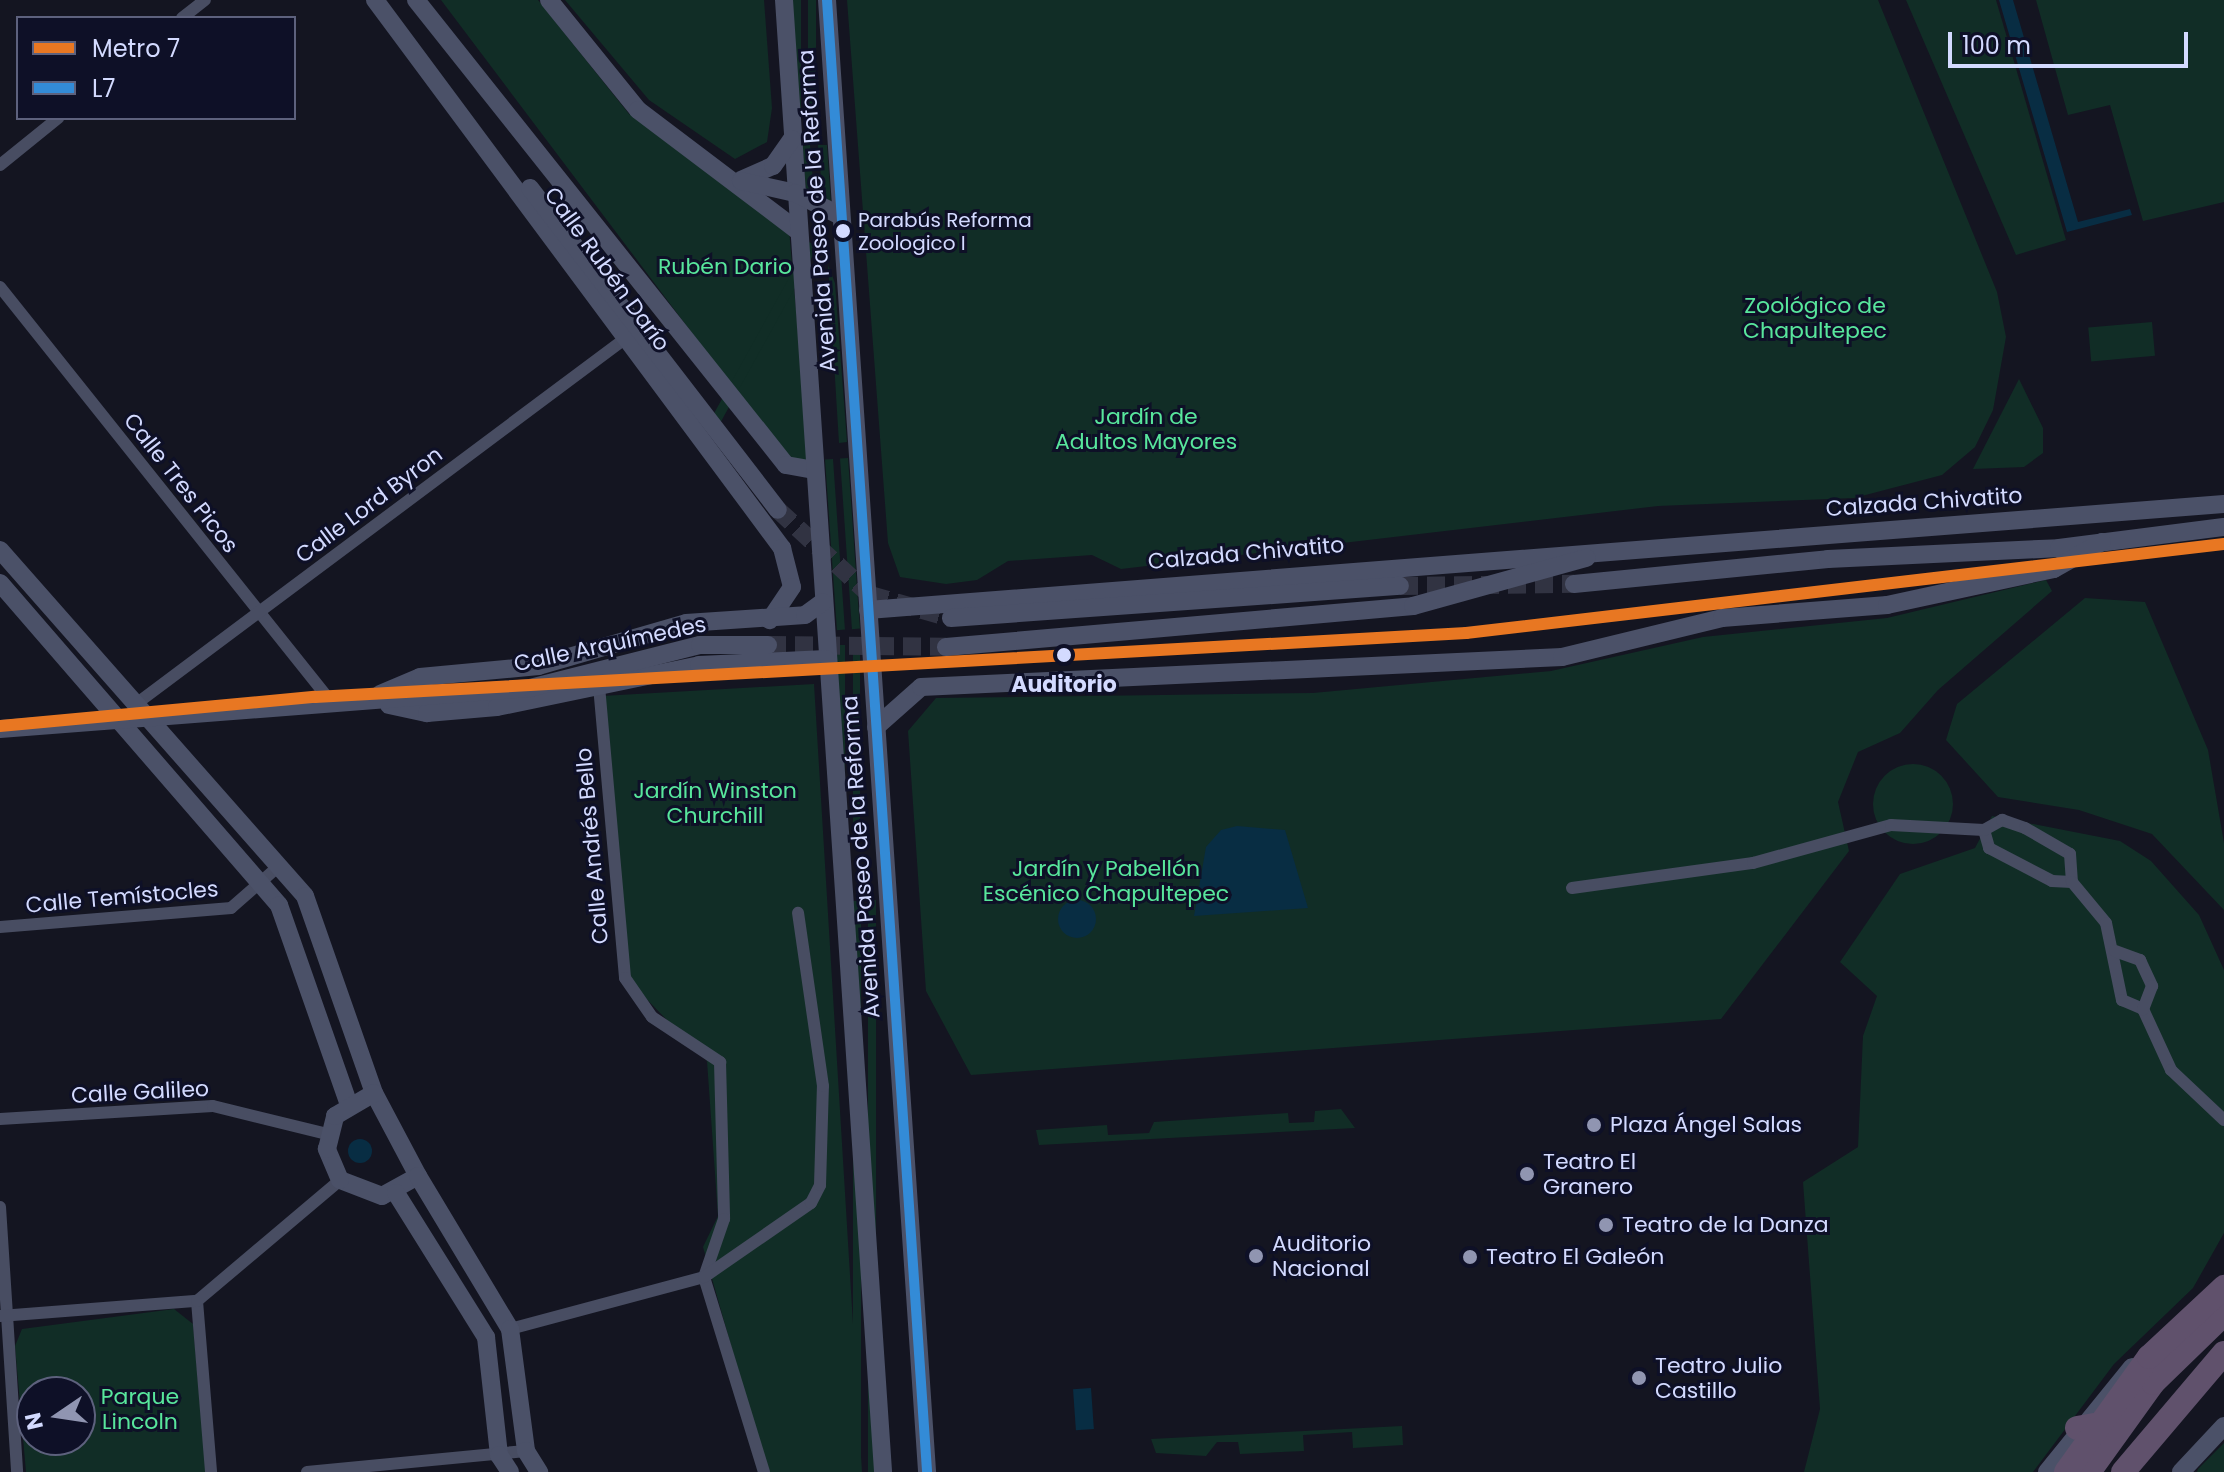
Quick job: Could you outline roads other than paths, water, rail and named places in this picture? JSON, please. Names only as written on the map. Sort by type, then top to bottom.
[{"type":"highway","points":[[2066,1472],[2149,1357],[2224,1287]]},
{"type":"highway","points":[[2089,1472],[2125,1419],[2224,1314]]},
{"type":"highway","points":[[2099,1472],[2167,1381],[2224,1326]]},
{"type":"highway","points":[[2123,1472],[2224,1353]]},
{"type":"highway","points":[[2133,1472],[2224,1366]]},
{"type":"highway","points":[[2077,1428],[2125,1419]]},
{"type":"main road","name":"Calle Rubén Darío","points":[[375,0],[487,143],[793,571],[792,587],[770,620]]},
{"type":"main road","name":"Calle Rubén Darío","points":[[416,0],[786,465],[814,470]]},
{"type":"main road","points":[[549,0],[638,110],[738,181],[798,231]]},
{"type":"main road","name":"Avenida Paseo de la Reforma","points":[[784,0],[883,1472]]},
{"type":"main road","name":"Avenida Paseo de la Reforma","points":[[827,0],[927,1472]]},
{"type":"main road","points":[[738,181],[773,166],[792,139]]},
{"type":"main road","points":[[487,143],[550,209],[778,510]]},
{"type":"main road","points":[[738,181],[795,193],[841,216]]},
{"type":"main road","name":"Calzada Chivatito","points":[[868,610],[1627,546],[2224,504]]},
{"type":"main road","points":[[1574,584],[2219,530]]},
{"type":"main road","points":[[876,727],[921,687],[1562,657],[1722,618],[1917,598],[2054,569],[2102,542]]},
{"type":"main road","name":"Calzada Chivatito","points":[[946,647],[1413,606],[1627,546]]},
{"type":"main road","points":[[0,550],[305,896],[374,1093],[418,1176],[510,1329],[526,1451],[539,1472]]},
{"type":"main road","points":[[0,583],[279,905],[348,1102]]},
{"type":"main road","points":[[951,618],[1400,586]]},
{"type":"main road","name":"Calle Arquímedes","points":[[366,700],[420,677],[538,666],[686,623],[770,620],[810,614],[823,602]]},
{"type":"main road","name":"Calle Arquímedes","points":[[0,729],[118,719],[142,711],[332,703],[530,688],[700,645],[768,645]]},
{"type":"main road","name":"Calle Arquímedes","points":[[366,700],[427,713],[599,686],[699,665],[826,659]]},
{"type":"main road","points":[[374,1093],[348,1102],[327,1134],[340,1180],[370,1196],[396,1193],[418,1176]]},
{"type":"main road","points":[[396,1193],[486,1337],[499,1455],[510,1472]]},
{"type":"main road","points":[[2047,1472],[2077,1428],[2224,1280]]},
{"type":"main road","points":[[2181,1472],[2224,1426]]},
{"type":"street","points":[[185,16],[205,0]]},
{"type":"street","points":[[0,165],[56,120]]},
{"type":"street","name":"Calle Tres Picos","points":[[0,287],[332,703]]},
{"type":"street","name":"Calle Lord Byron","points":[[142,711],[258,613],[626,338]]},
{"type":"street","name":"Calle Andrés Bello","points":[[599,686],[625,978],[652,1017],[720,1062],[724,1219],[709,1245],[704,1277],[764,1472]]},
{"type":"street","points":[[1572,888],[1753,863],[1891,825],[1984,830],[2002,820],[2070,854],[2072,882],[2106,923],[2115,951],[2111,975],[2122,1000],[2143,1009],[2171,1070],[2224,1120]]},
{"type":"street","points":[[1984,830],[1989,848],[2052,881],[2072,882]]},
{"type":"street","name":"Calle Temístocles","points":[[0,927],[231,908],[262,885],[279,866]]},
{"type":"street","points":[[510,1329],[704,1277],[811,1203],[820,1185],[823,1086],[798,913]]},
{"type":"street","points":[[2115,951],[2140,960],[2152,986],[2143,1009]]},
{"type":"street","name":"Calle Galileo","points":[[0,1119],[213,1106],[327,1134]]},
{"type":"street","points":[[2,1314],[197,1301],[340,1180]]},
{"type":"street","points":[[0,1207],[2,1314],[17,1472]]},
{"type":"street","points":[[197,1301],[211,1472]]},
{"type":"street","points":[[307,1472],[526,1451]]},
{"type":"water","points":[[1999,0],[2013,0],[2078,222],[2130,209],[2132,215],[2067,232]]},
{"type":"water","points":[[1237,826],[1285,830],[1308,908],[1194,916],[1206,847],[1221,830]]},
{"type":"water","points":[[1077,900],[1090,906],[1096,919],[1090,932],[1077,938],[1064,932],[1058,919],[1064,906]]},
{"type":"water","points":[[360,1139],[371,1146],[372,1151],[365,1162],[360,1163],[349,1156],[348,1151],[355,1140]]},
{"type":"water","points":[[1091,1388],[1094,1429],[1076,1430],[1073,1389]]},
{"type":"tunnel","points":[[778,510],[870,595],[951,618]]},
{"type":"tunnel","points":[[1400,586],[1574,584]]},
{"type":"tunnel","points":[[768,645],[946,647]]},
{"type":"metro line","name":"7","points":[[0,726],[315,697],[1466,633],[2224,544]]},
{"type":"place","name":"Parabús Reforma Zoologico I","points":[[843,231]]},
{"type":"place","name":"Auditorio","points":[[1064,655]]},
{"type":"place","name":"Plaza Ángel Salas","points":[[1594,1125]]},
{"type":"place","name":"Teatro El Granero","points":[[1527,1174]]},
{"type":"place","name":"Teatro de la Danza","points":[[1606,1225]]},
{"type":"place","name":"Auditorio Nacional","points":[[1256,1256]]},
{"type":"place","name":"Teatro El Galeón","points":[[1470,1257]]},
{"type":"place","name":"Teatro Julio Castillo","points":[[1639,1378]]},
{"type":"park label","name":"Rubén Dario","points":[[725,267]]},
{"type":"park label","name":"Zoológico de Chapultepec","points":[[1815,318]]},
{"type":"park label","name":"Jardín de Adultos Mayores","points":[[1146,428]]},
{"type":"park label","name":"Jardín Winston Churchill","points":[[715,802]]},
{"type":"park label","name":"Jardín y Pabellón Escénico Chapultepec","points":[[1106,880]]},
{"type":"park label","name":"Parque Lincoln","points":[[140,1408]]}]
